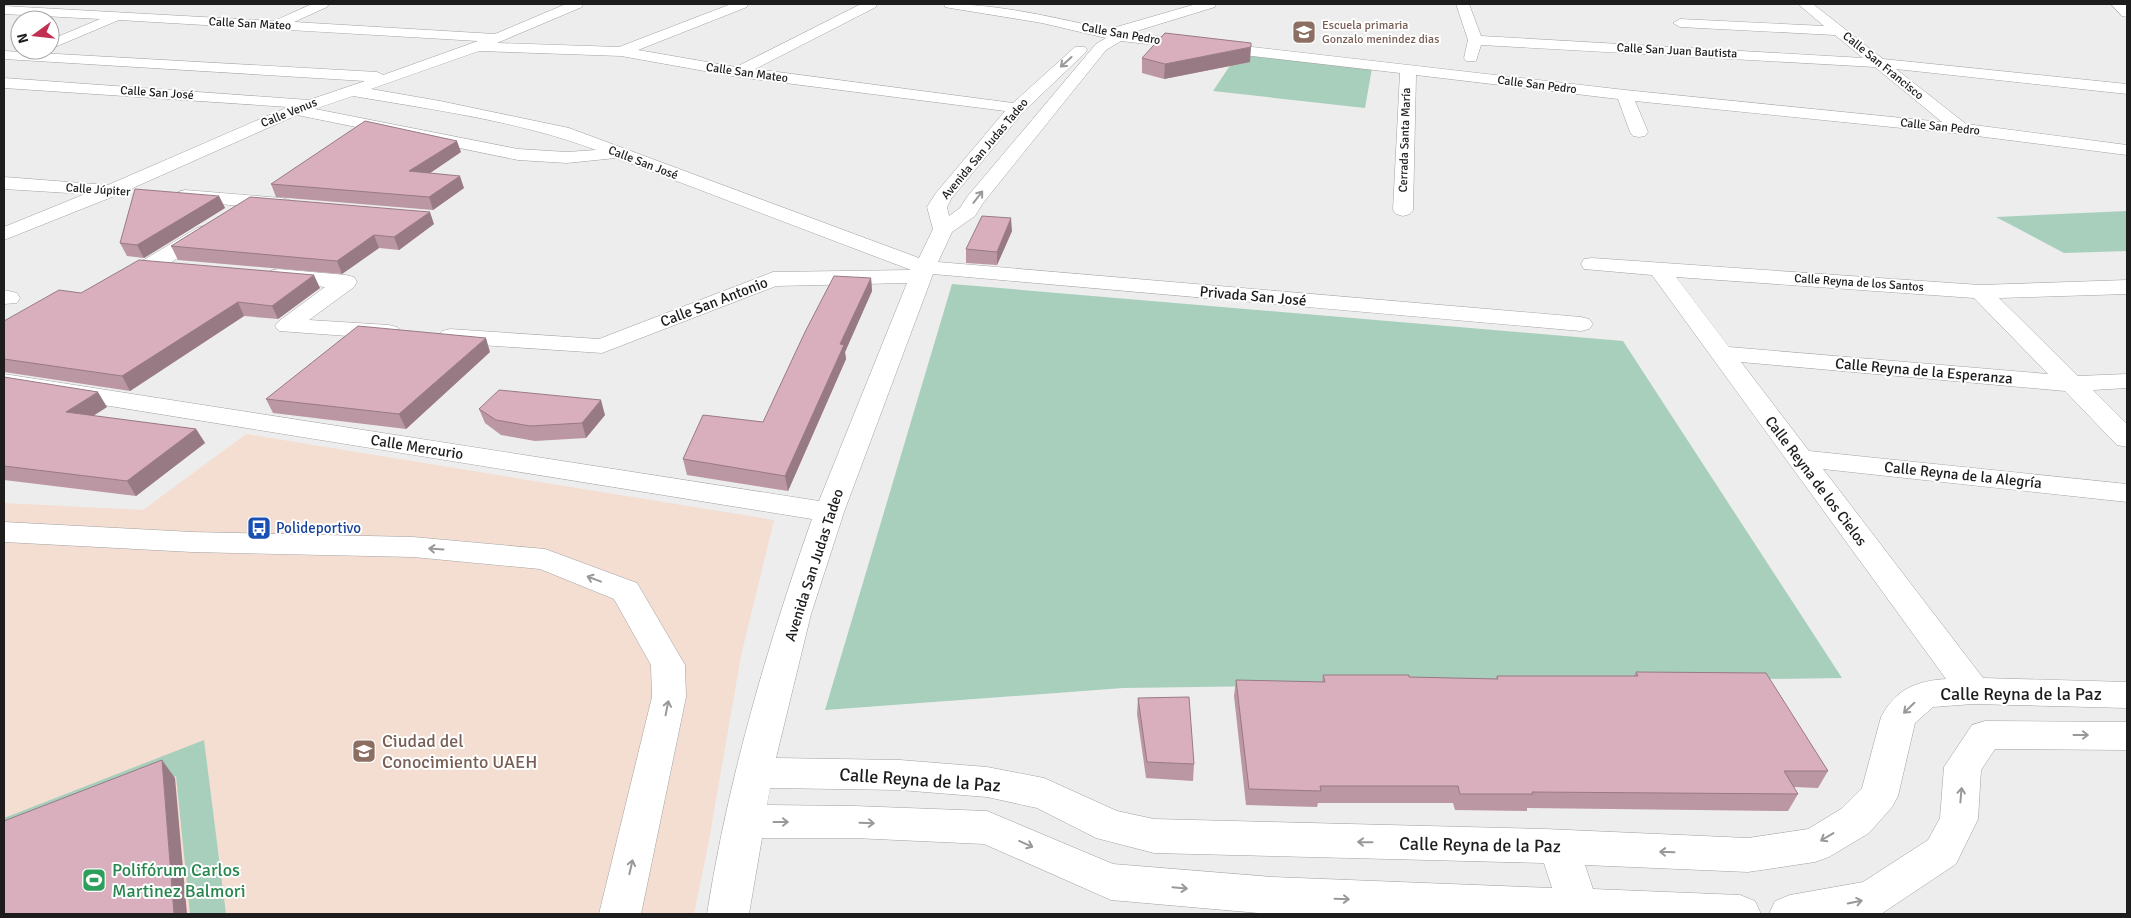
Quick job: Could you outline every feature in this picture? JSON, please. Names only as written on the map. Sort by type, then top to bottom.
[{"type":"street","points":[[275,26],[322,4]]},
{"type":"street","points":[[553,4],[576,4]]},
{"type":"street","name":"Calle Venus","points":[[4,234],[110,191],[302,107],[352,92],[476,47],[576,4]]},
{"type":"street","points":[[621,52],[742,4]]},
{"type":"street","points":[[738,72],[871,4]]},
{"type":"street","name":"Calle San Pedro","points":[[950,4],[1049,15],[1116,33],[1467,77],[1961,129],[2127,150]]},
{"type":"street","name":"Avenida San Judas Tadeo","points":[[943,229],[937,208],[942,197],[1017,108],[1087,44],[1210,4]]},
{"type":"street","points":[[1463,4],[1475,40],[1467,77]]},
{"type":"street","name":"Calle San Francisco","points":[[1805,4],[1961,129]]},
{"type":"street","points":[[2118,4],[2127,13]]},
{"type":"street","name":"Calle San Mateo","points":[[4,10],[496,37]]},
{"type":"street","points":[[60,41],[120,17]]},
{"type":"street","points":[[1680,23],[1752,25],[1840,31]]},
{"type":"street","points":[[1752,25],[1803,58]]},
{"type":"street","name":"Avenida San Judas Tadeo","points":[[728,914],[754,773],[795,614],[830,512],[922,271],[943,229],[968,212],[974,201],[1101,46],[1116,33]]},
{"type":"street","name":"Calle San Juan Bautista","points":[[1475,40],[1878,63],[2127,89]]},
{"type":"street","name":"Calle San Mateo","points":[[476,47],[621,52],[738,72],[1017,108]]},
{"type":"street","points":[[60,58],[390,78]]},
{"type":"street","name":"Cerrada Santa María","points":[[1403,210],[1408,69]]},
{"type":"street","name":"Calle San José","points":[[4,82],[302,107]]},
{"type":"street","name":"Calle San José","points":[[352,92],[440,106],[563,132],[922,271]]},
{"type":"street","points":[[1625,95],[1638,132]]},
{"type":"street","points":[[302,107],[366,124],[488,150],[574,159],[592,158],[616,152]]},
{"type":"street","points":[[341,141],[366,124]]},
{"type":"street","name":"Calle Júpiter","points":[[4,183],[300,206]]},
{"type":"street","points":[[179,268],[150,266],[276,185]]},
{"type":"street","name":"Calle Reyna de los Santos","points":[[1592,264],[1980,292],[2127,287]]},
{"type":"street","name":"Calle Reyna de los Cielos","points":[[1659,269],[1973,691]]},
{"type":"street","name":"Privada San José","points":[[922,271],[1581,324]]},
{"type":"street","name":"Calle San Antonio","points":[[258,275],[346,282],[287,326],[602,346],[773,279],[922,271]]},
{"type":"street","points":[[1980,292],[2127,439]]},
{"type":"street","name":"Calle Reyna de la Esperanza","points":[[1720,353],[2073,384],[2127,381]]},
{"type":"street","name":"Calle Mercurio","points":[[4,381],[830,512]]},
{"type":"street","name":"Calle Reyna de la Alegría","points":[[1798,458],[2127,493]]},
{"type":"street","points":[[4,532],[192,542],[413,547],[506,554],[545,559],[626,591],[668,665],[669,697],[620,914]]},
{"type":"street","name":"Calle Reyna de la Paz","points":[[754,773],[900,775],[987,782],[1044,794],[1110,826],[1154,836],[1559,846],[1748,855],[1815,845],[1855,821],[1879,796],[1899,718],[1924,694],[1973,691],[2127,695]]},
{"type":"street","points":[[1790,914],[1872,899],[1942,852],[1959,819],[1964,767],[1985,735],[2127,736]]},
{"type":"street","points":[[745,822],[854,822],[987,828],[1111,882],[1273,896],[1740,914]]},
{"type":"street","points":[[1559,846],[1578,907]]},
{"type":"shaded area","name":"Ciudad del Conocimiento UAEH","points":[[246,434],[774,520],[741,656],[708,846],[694,914],[4,914],[4,503],[143,510]]},
{"type":"green space","points":[[1237,55],[1372,68],[1365,108],[1213,91]]},
{"type":"green space","points":[[2127,211],[2127,251],[2064,253],[1996,217]]},
{"type":"green space","points":[[952,284],[1623,341],[1842,678],[1123,688],[825,710]]},
{"type":"green space","points":[[204,740],[226,914],[190,914],[176,776],[4,844],[4,818]]},
{"type":"building","points":[[1165,33],[1251,43],[1251,47],[1165,64],[1142,58]]},
{"type":"building","points":[[365,121],[457,141],[409,171],[460,176],[429,197],[271,184]]},
{"type":"building","points":[[135,189],[219,196],[137,245],[120,243]]},
{"type":"building","points":[[250,197],[430,212],[394,237],[374,235],[337,261],[171,246]]},
{"type":"building","points":[[982,216],[1011,218],[997,252],[966,249]]},
{"type":"building","points":[[139,260],[314,275],[272,306],[238,302],[122,376],[4,359],[4,321],[59,290],[81,293]]},
{"type":"building","points":[[834,276],[871,278],[840,344],[844,345],[785,476],[683,459],[703,415],[763,422],[805,332]]},
{"type":"building","points":[[358,326],[486,338],[399,414],[266,399]]},
{"type":"building","points":[[4,377],[98,392],[66,412],[196,429],[127,481],[4,466]]},
{"type":"building","points":[[499,390],[601,400],[582,423],[530,426],[496,420],[479,409]]},
{"type":"building","points":[[1636,672],[1766,673],[1828,771],[1784,771],[1798,794],[1532,792],[1533,794],[1460,794],[1458,786],[1320,786],[1321,791],[1249,789],[1236,680],[1325,682],[1323,675],[1409,675],[1409,677],[1498,679],[1497,676],[1638,676]]},
{"type":"building","points":[[1189,697],[1194,764],[1147,762],[1138,698]]},
{"type":"building","name":"Polifórum Carlos Martinez Balmori","points":[[162,760],[174,914],[4,914],[4,821]]},
{"type":"place","name":"Escuela primaria Gonzalo menindez dias","points":[[1304,32]]},
{"type":"place","name":"Polideportivo","points":[[259,528]]},
{"type":"place","name":"Ciudad del Conocimiento UAEH","points":[[364,751]]},
{"type":"place","name":"Polifórum Carlos Martinez Balmori","points":[[94,880]]}]
